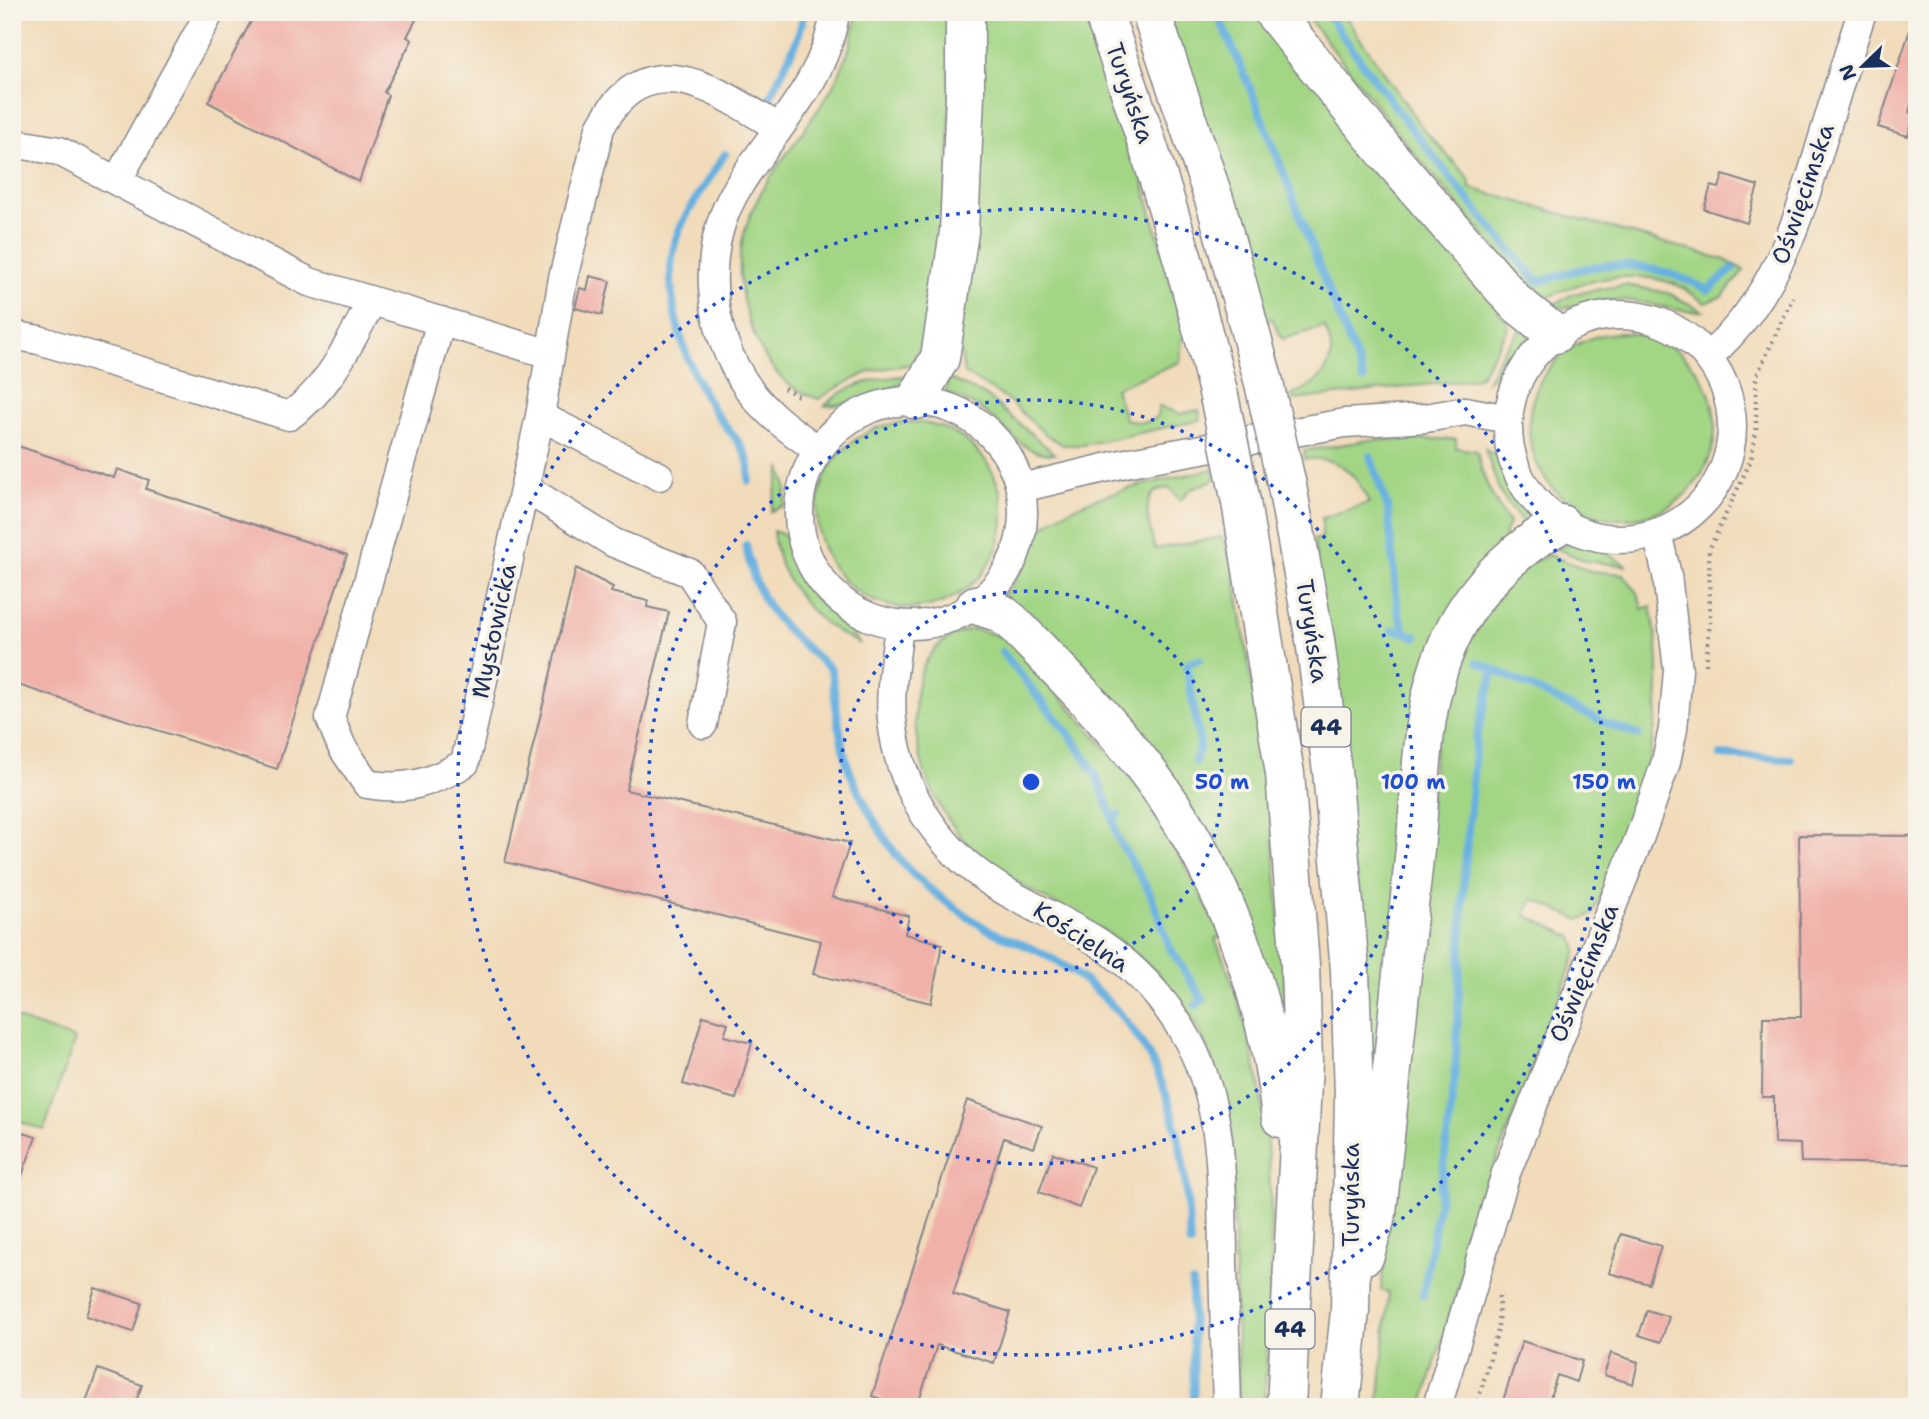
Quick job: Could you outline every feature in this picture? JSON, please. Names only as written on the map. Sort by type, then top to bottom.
[{"type":"highway","points":[[916,400],[940,358],[959,232],[965,95],[965,12]]},
{"type":"highway","name":"Turyńska","points":[[1102,12],[1143,129],[1196,302],[1219,396],[1241,502],[1285,774],[1300,965],[1303,1062],[1294,1251]]},
{"type":"highway","name":"Turyńska","points":[[1150,12],[1217,208],[1264,383],[1287,486],[1315,640],[1332,771],[1350,970],[1354,1096],[1351,1131],[1350,1311]]},
{"type":"highway","points":[[1273,12],[1388,155],[1506,292],[1555,334]]},
{"type":"highway","points":[[1350,1311],[1377,1213],[1423,757],[1435,681],[1448,643],[1486,586],[1524,545],[1561,524]]},
{"type":"highway","points":[[976,606],[1000,613],[1012,622],[1076,686],[1125,742],[1171,804],[1208,873],[1239,940],[1260,1004],[1276,1070],[1294,1251]]},
{"type":"highway","name":"44","points":[[1286,1407],[1294,1251]]},
{"type":"highway","name":"44","points":[[1340,1407],[1350,1311]]},
{"type":"street","points":[[117,181],[209,12]]},
{"type":"street","points":[[818,450],[786,427],[751,392],[729,357],[715,311],[712,271],[720,227],[737,188],[807,89],[822,58],[835,12]]},
{"type":"street","name":"Oświęcimska","points":[[1709,356],[1742,324],[1773,279],[1798,222],[1862,12]]},
{"type":"street","name":"Mysłowicka","points":[[441,321],[330,718],[341,747],[367,784],[395,789],[437,779],[465,762],[540,416],[563,278],[600,128],[620,99],[652,81],[671,78],[706,85],[779,128]]},
{"type":"street","points":[[12,143],[59,151],[309,282],[550,354]]},
{"type":"street","points":[[12,335],[39,340],[289,416],[309,403],[329,379],[372,301]]},
{"type":"street","points":[[1596,316],[1640,318],[1664,324],[1683,334],[1709,356],[1727,390],[1732,414],[1732,439],[1725,467],[1713,489],[1697,509],[1657,533],[1618,538],[1578,531],[1561,524],[1521,483],[1513,461],[1509,419],[1525,366],[1555,334],[1596,316]]},
{"type":"street","points":[[916,400],[945,406],[972,418],[986,430],[1010,460],[1021,488],[1024,514],[1016,553],[996,587],[976,606],[952,618],[926,625],[899,625],[872,618],[846,605],[824,585],[809,561],[800,533],[799,504],[805,475],[818,450],[837,428],[861,412],[888,403],[916,400]]},
{"type":"street","points":[[1021,488],[1130,462],[1345,423],[1426,418],[1465,411],[1509,419]]},
{"type":"street","points":[[540,416],[659,476]]},
{"type":"street","points":[[525,488],[614,543],[690,573],[722,622],[703,724]]},
{"type":"street","name":"Oświęcimska","points":[[1437,1407],[1506,1173],[1640,836],[1665,762],[1673,729],[1678,670],[1669,587],[1657,533]]},
{"type":"street","name":"Kościelna","points":[[899,625],[893,723],[904,773],[928,820],[954,852],[975,871],[1099,943],[1129,966],[1168,1009],[1200,1066],[1213,1108],[1220,1155],[1227,1407]]},
{"type":"path","points":[[781,386],[802,398]]},
{"type":"green space","points":[[857,12],[950,12],[949,171],[928,347],[920,347],[911,364],[871,371],[819,399],[787,383],[759,347],[740,284],[743,240],[756,202],[827,96],[846,57]]},
{"type":"green space","points":[[976,12],[1083,12],[1141,174],[1186,337],[1182,339],[1180,362],[1115,388],[1125,419],[1149,421],[1157,417],[1159,406],[1180,414],[1199,410],[1201,420],[1083,445],[1063,445],[1044,433],[1007,399],[964,373],[961,353],[953,351]]},
{"type":"green space","points":[[1168,12],[1259,12],[1504,308],[1498,312],[1507,321],[1508,328],[1481,375],[1475,379],[1293,400],[1292,394],[1313,384],[1326,369],[1331,350],[1329,339],[1324,327],[1282,339],[1272,318],[1264,321]]},
{"type":"green space","points":[[1304,12],[1342,12],[1424,130],[1465,174],[1470,181],[1470,188],[1725,260],[1744,270],[1723,296],[1705,303],[1677,285],[1645,277],[1595,281],[1548,297],[1526,284],[1404,141]]},
{"type":"green space","points":[[1625,285],[1668,293],[1703,311],[1682,311],[1621,300],[1569,307],[1551,306],[1573,294]]},
{"type":"green space","points":[[1522,328],[1530,337],[1506,369],[1487,381],[1503,351]]},
{"type":"green space","points":[[1622,333],[1658,340],[1688,360],[1708,390],[1715,426],[1708,462],[1688,492],[1658,512],[1622,519],[1586,512],[1556,492],[1536,462],[1529,426],[1536,390],[1556,360],[1586,340]]},
{"type":"green space","points":[[913,375],[894,387],[871,396],[825,406],[833,398],[854,387],[890,377]]},
{"type":"green space","points":[[948,378],[985,395],[1055,454],[1043,453],[1024,445],[978,407],[946,393]]},
{"type":"green space","points":[[910,422],[946,429],[976,449],[996,479],[1003,515],[996,551],[976,581],[946,601],[910,608],[874,601],[844,581],[824,551],[817,515],[824,479],[844,449],[874,429]]},
{"type":"green space","points":[[1456,439],[1456,448],[1477,451],[1489,489],[1509,523],[1504,535],[1510,540],[1453,606],[1373,1132],[1314,540],[1322,538],[1322,518],[1369,503],[1358,483],[1345,469],[1328,460],[1305,459],[1304,451],[1369,440]]},
{"type":"green space","points":[[1485,449],[1500,460],[1513,489],[1533,513],[1523,523],[1500,493]]},
{"type":"green space","points":[[781,467],[786,487],[785,505],[771,511]]},
{"type":"green space","points":[[1213,469],[1214,480],[1189,490],[1180,501],[1170,488],[1159,490],[1152,495],[1148,520],[1155,549],[1222,537],[1233,565],[1271,805],[1290,1059],[1254,948],[1004,594],[1016,578],[1038,534],[1060,515],[1079,505],[1124,490]]},
{"type":"green space","points":[[773,531],[785,535],[790,554],[808,590],[846,626],[859,643],[827,624],[801,598],[782,567]]},
{"type":"green space","points":[[1578,544],[1605,552],[1627,566],[1586,561],[1552,547]]},
{"type":"green space","points":[[1550,555],[1590,571],[1623,574],[1638,593],[1642,609],[1651,606],[1657,649],[1658,689],[1655,728],[1648,764],[1624,837],[1593,914],[1579,920],[1533,899],[1525,915],[1573,937],[1577,951],[1492,1172],[1422,1407],[1378,1407],[1389,1293],[1381,1290],[1437,731],[1460,651],[1520,567]]},
{"type":"green space","points":[[974,629],[1010,639],[1148,796],[1223,936],[1215,939],[1237,997],[1253,1054],[1269,1170],[1270,1287],[1264,1407],[1239,1407],[1231,1128],[1215,1067],[1197,1028],[1174,993],[1143,960],[1106,933],[1005,875],[984,859],[965,841],[949,820],[925,773],[915,722],[916,695],[922,670],[941,643]]},
{"type":"green space","points":[[12,1017],[75,1039],[44,1130],[12,1119]]},
{"type":"building","points":[[256,12],[420,12],[407,37],[412,40],[384,92],[388,95],[359,182],[208,102]]},
{"type":"building","points":[[1913,21],[1917,21],[1917,87],[1909,112],[1915,115],[1908,136],[1878,127]]},
{"type":"building","points":[[1723,175],[1758,186],[1747,223],[1704,209],[1711,186],[1719,188]]},
{"type":"building","points":[[590,276],[610,281],[602,315],[575,308],[580,288],[587,290]]},
{"type":"building","points":[[12,444],[114,478],[117,469],[149,480],[146,489],[347,555],[277,769],[12,683]]},
{"type":"building","points":[[576,568],[613,587],[611,592],[648,601],[647,607],[669,612],[626,790],[850,843],[832,897],[909,916],[905,934],[942,944],[931,1003],[813,974],[821,941],[505,862]]},
{"type":"building","points":[[1799,835],[1917,836],[1917,1164],[1801,1162],[1800,1144],[1774,1143],[1774,1097],[1762,1097],[1763,1017],[1801,1017]]},
{"type":"building","points":[[703,1016],[728,1023],[724,1036],[752,1043],[736,1099],[683,1084]]},
{"type":"building","points":[[967,1100],[1042,1126],[1034,1148],[1004,1138],[953,1294],[1010,1312],[994,1363],[937,1345],[917,1407],[905,1407],[872,1396]]},
{"type":"building","points":[[12,1129],[36,1137],[15,1195],[12,1195]]},
{"type":"building","points":[[1053,1153],[1093,1167],[1079,1208],[1039,1192]]},
{"type":"building","points":[[1621,1234],[1661,1246],[1649,1284],[1609,1273]]},
{"type":"building","points":[[95,1288],[142,1303],[133,1332],[86,1316]]},
{"type":"building","points":[[1647,1310],[1669,1317],[1661,1342],[1639,1335]]},
{"type":"building","points":[[1522,1341],[1582,1361],[1576,1382],[1557,1375],[1547,1407],[1501,1407]]},
{"type":"building","points":[[1611,1353],[1638,1362],[1633,1384],[1604,1375]]},
{"type":"building","points":[[98,1369],[142,1385],[134,1407],[84,1407]]},
{"type":"waterway","points":[[771,95],[798,38],[804,12]]},
{"type":"waterway","points":[[1326,12],[1428,150],[1537,281],[1591,267],[1626,265],[1660,271],[1708,290],[1733,269]]},
{"type":"waterway","points":[[1220,20],[1257,106],[1363,379]]},
{"type":"waterway","points":[[725,154],[680,228],[673,250],[672,298],[677,323],[693,371],[715,412],[744,451],[749,481]]},
{"type":"waterway","points":[[1370,456],[1388,509],[1398,612],[1405,632],[1416,637]]},
{"type":"waterway","points":[[746,545],[751,567],[765,602],[787,629],[831,669],[847,763],[866,806],[906,867],[932,891],[974,921],[1044,954],[1089,984],[1119,1013],[1143,1045],[1161,1080],[1173,1117],[1182,1157],[1190,1244]]},
{"type":"waterway","points":[[1392,630],[1405,632]]},
{"type":"waterway","points":[[1002,652],[1075,742],[1096,775],[1113,819]]},
{"type":"waterway","points":[[1195,762],[1200,745],[1187,666],[1190,662],[1199,660]]},
{"type":"waterway","points":[[1478,662],[1608,724],[1638,735]]},
{"type":"waterway","points":[[1423,1295],[1439,1201],[1455,1077],[1464,877],[1476,739],[1494,669]]},
{"type":"waterway","points":[[1720,755],[1791,759]]},
{"type":"waterway","points":[[1118,815],[1113,819],[1117,837],[1150,893],[1170,948],[1203,1000],[1196,1005]]},
{"type":"waterway","points":[[1192,1283],[1194,1407]]}]
